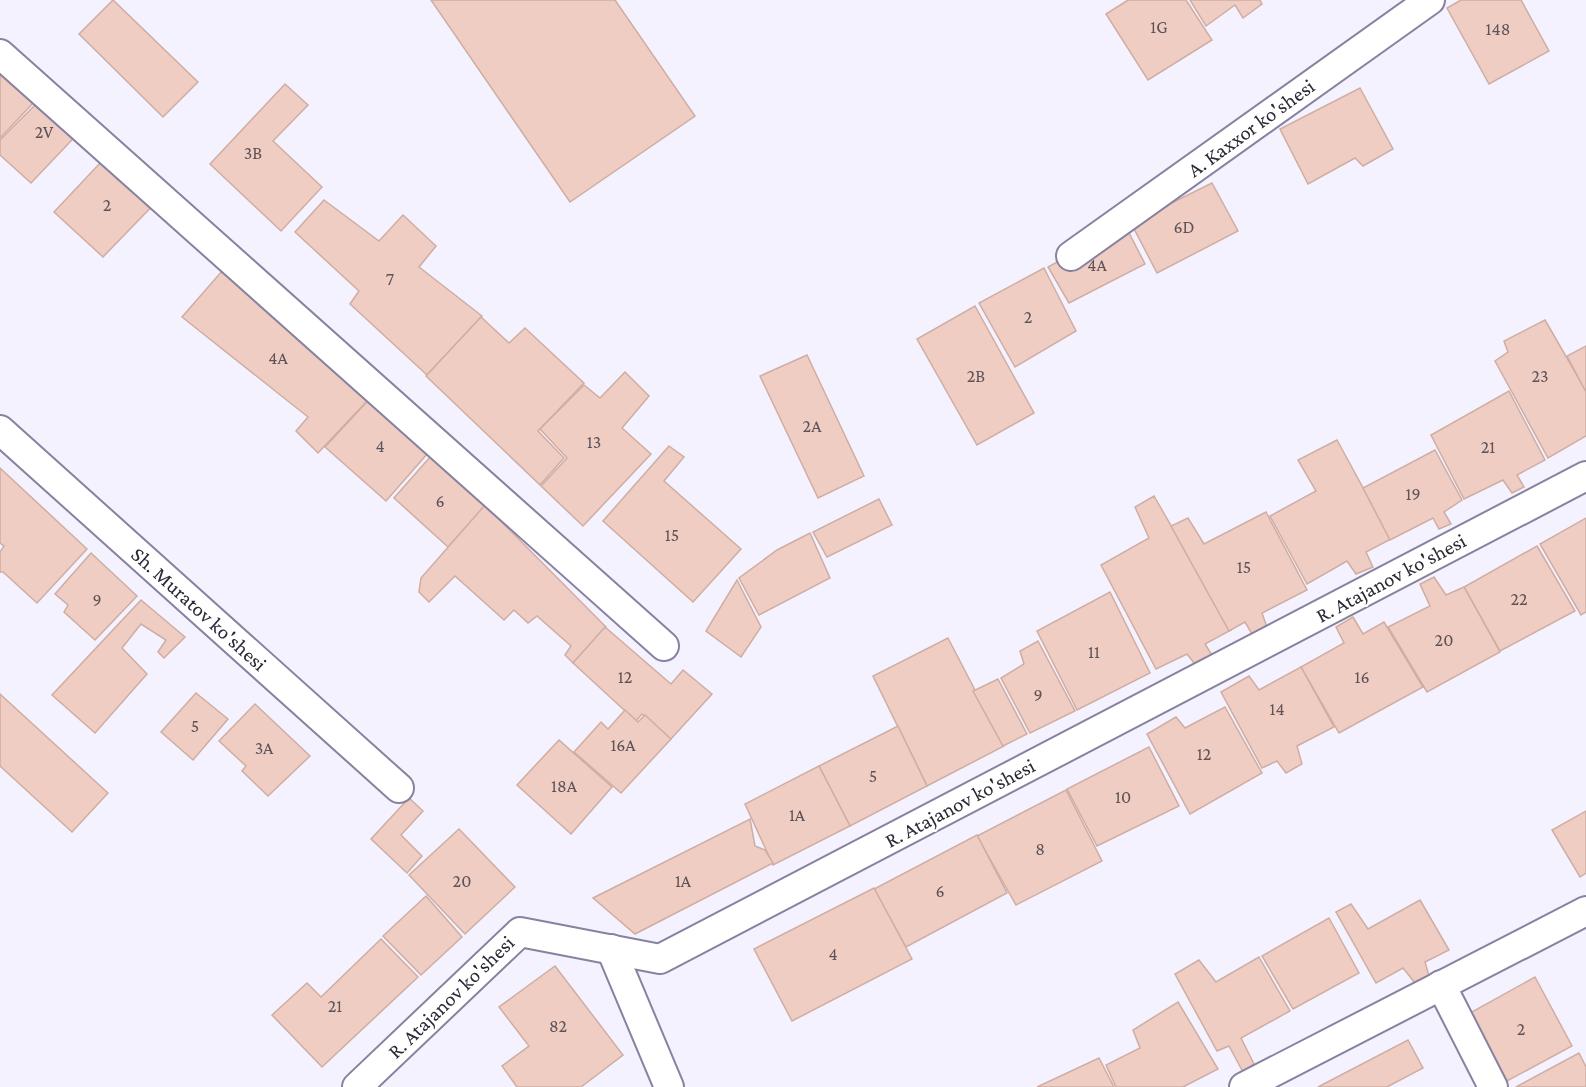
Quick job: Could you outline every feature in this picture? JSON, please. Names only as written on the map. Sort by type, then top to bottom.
[{"type":"street","name":"A. Kaxxor ko'shesi","points":[[1071,256],[1430,0]]},
{"type":"street","points":[[0,54],[664,646]]},
{"type":"street","name":"Sh. Muratov ko'shesi","points":[[0,430],[399,789]]},
{"type":"street","name":"R. Atajanov ko'shesi","points":[[357,1087],[520,932],[660,959],[1586,476]]},
{"type":"street","points":[[1244,1087],[1586,911]]},
{"type":"street","points":[[611,949],[669,1087]]},
{"type":"street","points":[[1442,985],[1493,1087]]},
{"type":"building","points":[[113,0],[198,82],[163,117],[79,34]]},
{"type":"building","points":[[431,0],[615,0],[695,116],[570,202]]},
{"type":"building","points":[[1128,0],[1186,0],[1212,40],[1148,80],[1106,14]]},
{"type":"building","points":[[1190,0],[1260,0],[1262,4],[1243,18],[1235,5],[1206,26]]},
{"type":"building","points":[[1461,0],[1521,0],[1549,51],[1489,84],[1447,8]]},
{"type":"building","points":[[0,63],[37,99],[0,138]]},
{"type":"building","points":[[285,84],[308,105],[273,141],[322,187],[281,231],[210,164]]},
{"type":"building","points":[[1360,88],[1393,149],[1363,166],[1355,158],[1308,184],[1280,129]]},
{"type":"building","points":[[51,89],[88,123],[31,183],[0,155],[0,140]]},
{"type":"building","points":[[101,162],[118,180],[130,170],[160,198],[103,257],[54,212]]},
{"type":"building","points":[[1212,183],[1238,231],[1157,273],[1131,223]]},
{"type":"building","points":[[324,200],[379,241],[403,215],[436,246],[419,267],[482,316],[427,375],[350,304],[359,291],[295,232]]},
{"type":"building","points":[[1125,225],[1145,264],[1069,303],[1048,267]]},
{"type":"building","points":[[1044,268],[1076,331],[1015,367],[979,303]]},
{"type":"building","points":[[223,270],[368,400],[318,453],[296,431],[308,417],[182,317]]},
{"type":"building","points":[[975,306],[1034,413],[977,445],[917,339]]},
{"type":"building","points":[[481,317],[509,343],[525,328],[584,383],[538,431],[564,458],[540,485],[426,376]]},
{"type":"building","points":[[1545,320],[1586,391],[1586,436],[1548,458],[1495,361],[1508,352],[1504,341]]},
{"type":"building","points":[[1586,346],[1586,392],[1567,356]]},
{"type":"building","points":[[807,355],[864,476],[818,498],[760,376]]},
{"type":"building","points":[[625,372],[649,396],[622,428],[651,454],[583,526],[541,486],[567,458],[540,429],[584,385],[600,398]]},
{"type":"building","points":[[377,391],[435,445],[386,501],[325,447]]},
{"type":"building","points":[[1509,391],[1545,460],[1517,475],[1524,487],[1512,493],[1503,480],[1464,499],[1431,435]]},
{"type":"building","points":[[1337,440],[1391,539],[1366,552],[1373,567],[1356,574],[1347,561],[1307,584],[1270,516],[1316,491],[1298,460]]},
{"type":"building","points":[[669,446],[684,457],[664,481],[741,549],[693,602],[603,521]]},
{"type":"building","points":[[1435,450],[1462,500],[1444,512],[1451,524],[1439,529],[1433,518],[1390,540],[1363,488]]},
{"type":"building","points":[[431,456],[486,505],[448,547],[394,498]]},
{"type":"building","points":[[0,468],[87,549],[37,603],[3,572],[0,572],[0,552],[4,546],[0,543]]},
{"type":"building","points":[[1154,496],[1231,630],[1205,644],[1215,660],[1198,668],[1187,654],[1156,669],[1101,565],[1149,538],[1135,507]]},
{"type":"building","points":[[879,499],[892,525],[827,557],[813,532]]},
{"type":"building","points":[[485,505],[606,627],[573,663],[565,655],[571,646],[537,616],[528,623],[514,610],[504,620],[455,576],[429,602],[419,592],[421,578]]},
{"type":"building","points":[[1266,512],[1307,590],[1262,613],[1269,633],[1255,639],[1245,622],[1229,631],[1171,526],[1188,518],[1204,544]]},
{"type":"building","points":[[1586,518],[1586,612],[1581,615],[1540,544]]},
{"type":"building","points":[[810,533],[830,578],[759,615],[739,578],[777,550]]},
{"type":"building","points":[[1537,546],[1575,611],[1500,651],[1464,587]]},
{"type":"building","points":[[91,553],[137,596],[95,640],[64,612],[68,605],[55,594]]},
{"type":"building","points":[[1434,577],[1446,595],[1464,587],[1500,652],[1427,692],[1388,627],[1430,606],[1420,584]]},
{"type":"building","points":[[737,580],[761,627],[741,657],[706,631]]},
{"type":"building","points":[[1110,592],[1150,673],[1077,710],[1037,631]]},
{"type":"building","points":[[141,600],[185,637],[164,658],[158,652],[166,640],[141,624],[122,648],[147,674],[95,733],[52,695]]},
{"type":"building","points":[[1353,617],[1363,634],[1384,622],[1423,687],[1339,733],[1301,667],[1344,643],[1336,627]]},
{"type":"building","points":[[605,627],[671,684],[683,670],[712,694],[670,740],[642,714],[636,721],[573,663]]},
{"type":"building","points":[[948,638],[1004,746],[927,786],[873,676]]},
{"type":"building","points":[[1038,641],[1075,711],[1030,733],[1001,678],[1024,664],[1020,651]]},
{"type":"building","points":[[1301,667],[1334,727],[1297,746],[1302,764],[1286,773],[1277,761],[1262,768],[1221,692],[1249,676],[1259,690]]},
{"type":"building","points":[[998,679],[1027,734],[1003,746],[973,691]]},
{"type":"building","points":[[196,693],[228,719],[193,760],[161,732]]},
{"type":"building","points":[[0,694],[108,793],[72,832],[0,766]]},
{"type":"building","points":[[255,704],[310,756],[268,796],[242,771],[246,766],[219,741]]},
{"type":"building","points":[[1225,707],[1262,773],[1190,814],[1147,734],[1176,717],[1185,728]]},
{"type":"building","points":[[625,710],[638,722],[645,715],[671,739],[621,793],[574,752],[601,722],[608,729]]},
{"type":"building","points":[[898,726],[927,786],[850,826],[819,766]]},
{"type":"building","points":[[559,740],[612,787],[571,834],[517,785]]},
{"type":"building","points":[[1149,747],[1179,806],[1097,846],[1067,789]]},
{"type":"building","points":[[819,766],[850,826],[773,865],[745,804]]},
{"type":"building","points":[[1066,790],[1102,861],[1016,905],[977,836]]},
{"type":"building","points":[[409,798],[423,811],[401,835],[422,856],[407,873],[371,839]]},
{"type":"building","points":[[1586,811],[1586,873],[1580,877],[1552,830]]},
{"type":"building","points":[[750,819],[755,846],[765,850],[773,863],[635,934],[593,898]]},
{"type":"building","points":[[459,829],[515,887],[465,934],[409,875]]},
{"type":"building","points":[[977,835],[1007,893],[906,947],[874,889]]},
{"type":"building","points":[[874,888],[912,959],[792,1021],[754,949]]},
{"type":"building","points":[[426,896],[462,937],[421,975],[383,936]]},
{"type":"building","points":[[1420,900],[1449,950],[1425,962],[1429,976],[1415,983],[1403,968],[1376,983],[1336,912],[1351,904],[1368,929]]},
{"type":"building","points":[[1329,918],[1359,973],[1293,1009],[1262,956]]},
{"type":"building","points":[[381,939],[418,977],[322,1067],[272,1015],[307,983],[321,997]]},
{"type":"building","points":[[1259,957],[1290,1011],[1241,1038],[1254,1064],[1243,1072],[1229,1046],[1217,1051],[1175,974],[1199,960],[1216,982]]},
{"type":"building","points":[[555,966],[623,1055],[581,1087],[517,1087],[502,1066],[529,1046],[499,1007]]},
{"type":"building","points":[[1535,977],[1572,1046],[1507,1081],[1470,1013]]},
{"type":"building","points":[[1178,1002],[1218,1069],[1183,1087],[1116,1087],[1106,1065],[1140,1048],[1133,1030]]},
{"type":"building","points":[[1408,1040],[1423,1068],[1387,1087],[1318,1087]]},
{"type":"building","points":[[1579,1053],[1586,1067],[1586,1087],[1516,1087]]},
{"type":"building","points":[[1099,1058],[1114,1087],[1037,1087]]}]
